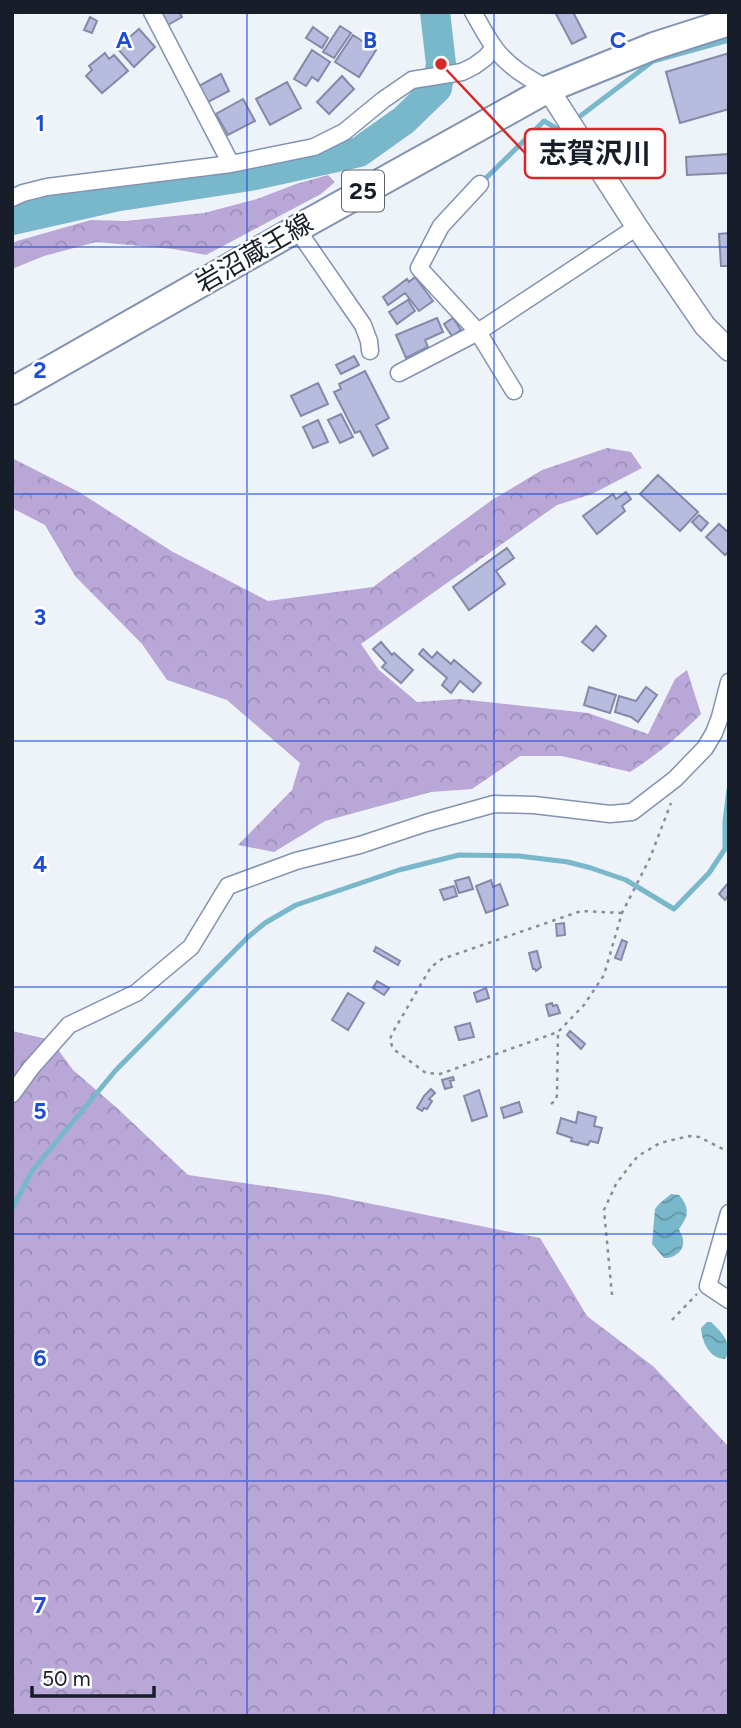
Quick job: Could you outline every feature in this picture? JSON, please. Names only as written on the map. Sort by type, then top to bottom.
[{"type":"main road","name":"岩沼蔵王線","points":[[12,391],[548,89],[654,46],[729,22]]},
{"type":"street","points":[[152,12],[231,164]]},
{"type":"street","points":[[473,12],[495,48],[519,71],[548,89],[705,326],[729,350]]},
{"type":"street","points":[[12,198],[47,187],[231,164],[304,149],[344,132],[412,80],[462,72],[485,58],[495,48]]},
{"type":"street","points":[[12,181],[30,191]]},
{"type":"street","points":[[480,184],[441,226],[419,268],[478,332],[514,391]]},
{"type":"street","points":[[300,227],[312,251],[363,325],[370,351]]},
{"type":"street","points":[[399,373],[478,332],[637,227]]},
{"type":"street","points":[[12,1094],[69,1025],[136,993],[191,947],[228,886],[296,861],[360,845],[494,804],[534,805],[610,814],[632,812],[675,779],[705,748],[714,733],[729,682]]},
{"type":"street","points":[[729,1213],[708,1286],[729,1300]]},
{"type":"path","points":[[622,913],[581,911],[442,959],[431,967],[393,1032],[390,1039],[392,1046],[426,1073],[440,1074],[558,1032],[584,1005],[604,975],[622,913],[650,858],[674,794],[675,779]]},
{"type":"path","points":[[551,1104],[557,1095],[558,1032]]},
{"type":"path","points":[[612,1295],[604,1210],[616,1184],[632,1163],[638,1156],[660,1143],[689,1136],[699,1137],[729,1152]]},
{"type":"path","points":[[672,1320],[692,1298],[708,1286]]},
{"type":"green space","points":[[328,175],[335,182],[321,194],[206,255],[174,249],[96,242],[44,256],[12,269],[12,243],[17,241],[91,220],[125,221],[204,213],[257,199]]},
{"type":"green space","points":[[607,448],[631,452],[642,468],[592,494],[557,505],[361,644],[379,670],[417,702],[459,699],[588,713],[648,734],[675,679],[687,670],[701,714],[650,759],[630,772],[562,756],[520,756],[472,789],[431,792],[325,821],[274,852],[238,845],[292,790],[300,763],[227,700],[167,680],[142,644],[75,576],[45,525],[12,508],[12,458],[79,492],[173,552],[268,601],[373,587],[492,500],[542,470]]},
{"type":"green space","points":[[12,1031],[51,1040],[73,1070],[188,1175],[328,1195],[540,1238],[587,1316],[654,1367],[729,1447],[729,1716],[12,1716]]},
{"type":"water","points":[[671,1194],[679,1195],[687,1212],[679,1229],[683,1239],[682,1248],[674,1256],[664,1258],[652,1244],[655,1209]]},
{"type":"water","points":[[711,1322],[726,1339],[728,1349],[725,1359],[715,1356],[705,1344],[701,1328]]},
{"type":"building","points":[[179,12],[182,17],[168,25],[161,13]]},
{"type":"building","points":[[555,12],[573,12],[586,37],[572,44]]},
{"type":"building","points":[[90,17],[97,21],[92,33],[84,30]]},
{"type":"building","points":[[340,26],[351,33],[334,58],[323,52]]},
{"type":"building","points":[[313,27],[328,38],[322,48],[306,38]]},
{"type":"building","points":[[139,29],[155,47],[134,67],[117,48]]},
{"type":"building","points":[[353,35],[376,50],[359,77],[335,62]]},
{"type":"building","points":[[312,50],[330,62],[318,81],[312,77],[306,86],[294,79]]},
{"type":"building","points":[[105,53],[109,59],[114,55],[128,71],[102,93],[86,76],[92,70],[89,66]]},
{"type":"building","points":[[729,53],[729,109],[680,123],[666,72]]},
{"type":"building","points":[[221,74],[229,91],[208,102],[199,86]]},
{"type":"building","points":[[342,76],[354,89],[329,114],[317,102]]},
{"type":"building","points":[[287,82],[301,108],[270,125],[256,99]]},
{"type":"building","points":[[243,99],[255,121],[228,135],[216,114]]},
{"type":"building","points":[[729,154],[729,173],[687,175],[686,157]]},
{"type":"building","points":[[729,233],[729,266],[721,266],[719,234]]},
{"type":"building","points":[[415,277],[433,301],[419,311],[405,293],[388,305],[383,297],[407,279],[409,282]]},
{"type":"building","points":[[408,300],[415,311],[397,324],[389,312]]},
{"type":"building","points":[[437,318],[443,332],[425,340],[428,347],[406,358],[396,335]]},
{"type":"building","points":[[453,318],[461,330],[452,336],[444,324]]},
{"type":"building","points":[[354,356],[359,365],[341,374],[336,365]]},
{"type":"building","points":[[365,371],[389,418],[376,425],[388,448],[373,456],[360,431],[355,433],[334,392],[341,389],[339,384]]},
{"type":"building","points":[[318,383],[328,404],[301,416],[291,396]]},
{"type":"building","points":[[341,414],[353,437],[340,443],[328,420]]},
{"type":"building","points":[[318,420],[328,442],[313,448],[303,427]]},
{"type":"building","points":[[658,475],[698,512],[680,531],[640,494]]},
{"type":"building","points":[[626,492],[631,499],[622,506],[625,511],[597,534],[583,516],[613,494],[616,499]]},
{"type":"building","points":[[699,515],[708,523],[701,531],[692,522]]},
{"type":"building","points":[[719,524],[729,533],[729,551],[725,555],[706,537]]},
{"type":"building","points":[[507,548],[514,558],[496,571],[505,584],[469,610],[453,587]]},
{"type":"building","points":[[596,626],[606,636],[593,651],[582,642]]},
{"type":"building","points":[[381,642],[392,655],[394,653],[413,670],[401,683],[382,667],[386,663],[373,649]]},
{"type":"building","points":[[423,649],[432,658],[437,652],[451,664],[454,660],[481,683],[473,692],[460,681],[451,693],[442,685],[447,678],[419,654]]},
{"type":"building","points":[[589,687],[616,695],[610,713],[584,705]]},
{"type":"building","points":[[646,687],[657,695],[638,722],[615,712],[619,696],[636,701]]},
{"type":"building","points":[[469,877],[473,889],[459,893],[455,881]]},
{"type":"building","points":[[491,880],[493,887],[500,884],[508,905],[486,913],[476,886]]},
{"type":"building","points":[[729,882],[729,899],[727,897],[725,900],[719,894]]},
{"type":"building","points":[[454,886],[457,896],[444,900],[440,890]]},
{"type":"building","points":[[564,923],[565,935],[557,936],[556,924]]},
{"type":"building","points":[[622,940],[627,942],[621,960],[615,958]]},
{"type":"building","points":[[376,947],[400,961],[398,965],[374,951]]},
{"type":"building","points":[[537,951],[541,967],[536,971],[529,953]]},
{"type":"building","points":[[377,981],[389,988],[384,995],[373,988]]},
{"type":"building","points":[[486,988],[489,998],[477,1002],[474,993]]},
{"type":"building","points":[[348,993],[364,1003],[348,1030],[332,1020]]},
{"type":"building","points":[[552,1003],[553,1006],[557,1005],[560,1013],[549,1016],[546,1005]]},
{"type":"building","points":[[470,1023],[474,1037],[459,1040],[455,1027]]},
{"type":"building","points":[[570,1031],[585,1044],[581,1049],[567,1035]]},
{"type":"building","points":[[453,1077],[454,1080],[450,1081],[452,1087],[445,1089],[442,1080]]},
{"type":"building","points":[[431,1089],[435,1093],[429,1099],[432,1101],[427,1109],[422,1111],[417,1108]]},
{"type":"building","points":[[479,1090],[487,1116],[472,1121],[464,1096]]},
{"type":"building","points":[[519,1102],[522,1112],[504,1118],[501,1108]]},
{"type":"building","points":[[578,1112],[596,1117],[594,1126],[602,1128],[598,1143],[590,1141],[588,1145],[571,1141],[572,1138],[557,1133],[561,1118],[576,1123]]},
{"type":"waterway","points":[[12,220],[114,197],[250,176],[359,152],[404,120],[437,88],[441,64],[435,12]]},
{"type":"waterway","points":[[579,117],[653,61],[729,40]]},
{"type":"waterway","points":[[482,182],[544,121],[561,131]]},
{"type":"waterway","points":[[12,1209],[32,1171],[116,1070],[265,923],[296,905],[399,870],[459,855],[519,856],[568,862],[626,880],[674,909],[709,873],[725,849],[729,789]]},
{"type":"place","name":"志賀沢川","points":[[441,64]]}]
